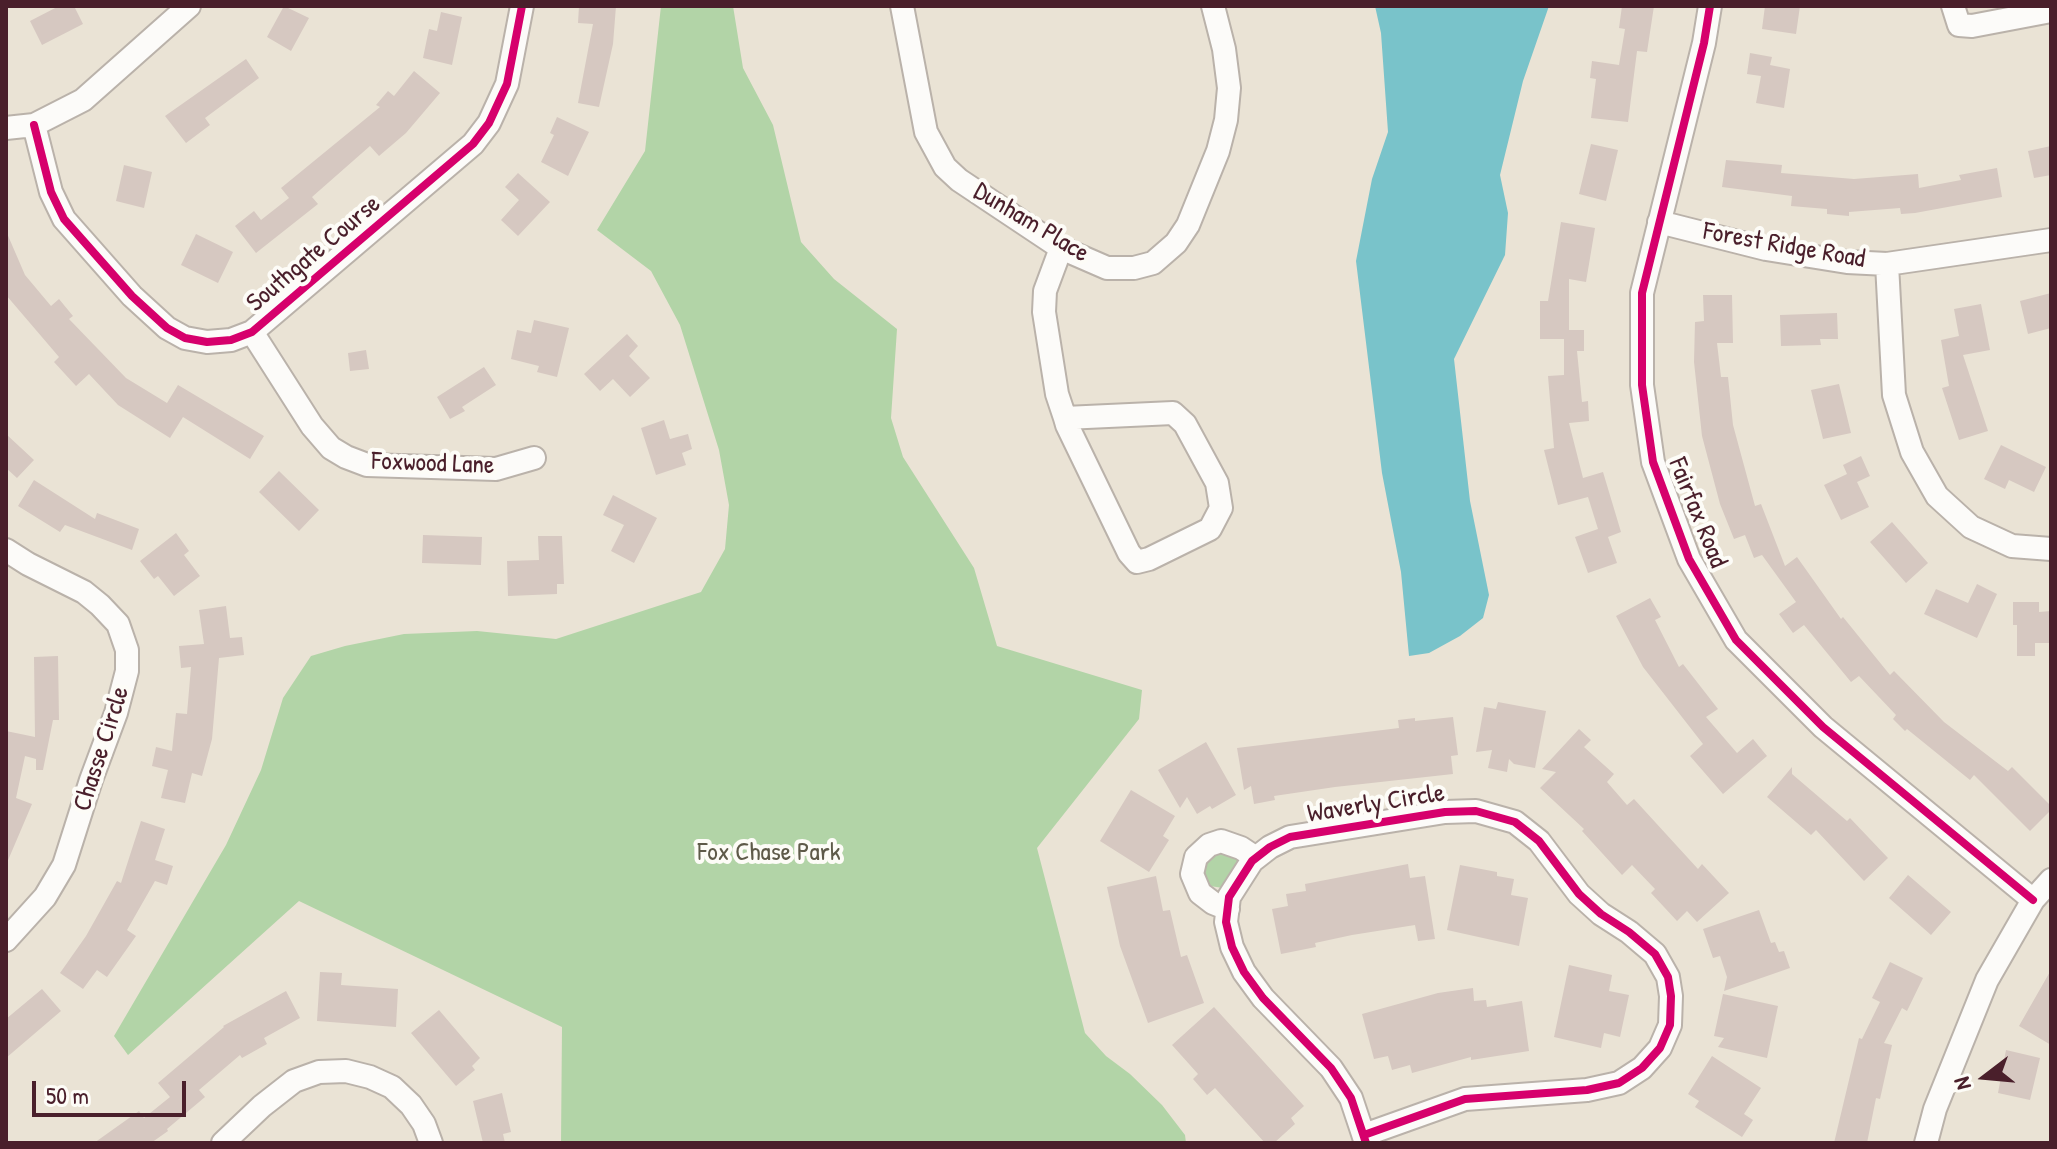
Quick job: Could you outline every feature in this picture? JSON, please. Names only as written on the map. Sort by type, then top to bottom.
[{"type":"street","points":[[7,128],[34,125],[83,100],[189,6]]},
{"type":"street","name":"Southgate Course","points":[[34,125],[51,192],[64,219],[132,296],[167,328],[185,338],[207,342],[231,340],[252,332],[473,144],[489,123],[507,84],[522,6]]},
{"type":"street","name":"Dunham Place","points":[[902,6],[926,132],[945,167],[959,180],[1061,248],[1107,268],[1134,268],[1153,263],[1176,243],[1188,225],[1218,151],[1226,120],[1227,75],[1213,6]]},
{"type":"street","name":"Fairfax Road","points":[[1710,6],[1704,43],[1642,293],[1642,385],[1653,462],[1689,559],[1736,640],[1823,727],[2033,900]]},
{"type":"street","points":[[1953,6],[1959,25],[1972,26],[2051,11]]},
{"type":"street","name":"Forest Ridge Road","points":[[1659,222],[1766,249],[1847,262],[1887,264],[2051,240]]},
{"type":"street","points":[[1061,248],[1045,291],[1044,312],[1057,394],[1065,418],[1129,553],[1137,562],[1157,556],[1210,529],[1221,508],[1217,483],[1185,424],[1173,413],[1065,418]]},
{"type":"street","points":[[1887,264],[1894,395],[1912,452],[1937,496],[1971,527],[2012,546],[2051,549]]},
{"type":"street","name":"Foxwood Lane","points":[[252,332],[312,426],[331,448],[346,457],[367,465],[496,469],[534,458]]},
{"type":"street","name":"Chasse Circle","points":[[6,550],[84,592],[100,605],[118,624],[127,650],[127,671],[116,713],[64,865],[45,897],[6,940]]},
{"type":"street","name":"Waverly Circle","points":[[1476,811],[1496,815],[1515,822],[1539,841],[1579,894],[1655,954],[1668,977],[1670,1025],[1660,1048],[1642,1068],[1619,1083],[1587,1090],[1465,1099],[1365,1139],[1351,1098],[1331,1068],[1263,998],[1244,972],[1232,947],[1226,922],[1228,909],[1229,897],[1241,875],[1256,858],[1290,837],[1445,812],[1476,811]]},
{"type":"street","points":[[1228,909],[1200,893],[1192,874],[1196,857],[1209,845],[1221,841],[1241,848],[1256,858]]},
{"type":"street","points":[[1926,1143],[1935,1109],[1987,980],[2033,900],[2051,880]]},
{"type":"street","points":[[223,1143],[294,1081],[319,1072],[346,1071],[392,1087],[411,1105],[424,1124],[431,1143]]},
{"type":"green space","name":"Fox Chase Park","points":[[661,6],[733,6],[743,68],[773,125],[801,242],[834,279],[897,329],[891,418],[903,457],[974,568],[997,646],[1142,690],[1139,719],[1037,848],[1085,1033],[1106,1056],[1162,1105],[1185,1135],[1186,1143],[561,1143],[562,1027],[299,901],[128,1055],[114,1036],[226,845],[261,770],[283,698],[311,656],[404,634],[477,631],[556,639],[701,592],[725,549],[729,505],[719,450],[680,325],[651,271],[597,230],[645,151]]},
{"type":"green space","points":[[1228,852],[1239,859],[1229,878],[1223,888],[1210,886],[1204,874],[1207,860]]},
{"type":"water","points":[[1375,6],[1549,6],[1523,81],[1500,175],[1508,213],[1505,255],[1454,359],[1470,501],[1489,595],[1483,618],[1460,636],[1429,653],[1409,656],[1401,572],[1382,473],[1356,261],[1372,179],[1388,132],[1381,33]]},
{"type":"building","points":[[59,6],[74,6],[83,24],[42,45],[30,21]]},
{"type":"building","points":[[284,6],[309,18],[291,51],[267,37]]},
{"type":"building","points":[[579,6],[616,6],[613,44],[599,107],[578,103],[593,24],[578,23]]},
{"type":"building","points":[[1622,6],[1654,6],[1647,52],[1637,51],[1628,122],[1591,118],[1596,79],[1590,78],[1592,61],[1619,65],[1625,29],[1619,28]]},
{"type":"building","points":[[1765,6],[1800,6],[1796,34],[1762,29]]},
{"type":"building","points":[[441,12],[462,17],[452,65],[423,58],[429,29],[437,31]]},
{"type":"building","points":[[1750,53],[1772,57],[1770,65],[1790,69],[1784,108],[1756,103],[1761,76],[1747,74]]},
{"type":"building","points":[[246,59],[259,78],[205,118],[210,125],[186,143],[165,116]]},
{"type":"building","points":[[414,71],[440,93],[406,133],[379,156],[370,146],[312,197],[318,204],[256,253],[235,226],[254,211],[261,220],[289,198],[281,188],[380,107],[376,105],[388,91],[394,96]]},
{"type":"building","points":[[557,117],[589,132],[568,176],[541,162],[554,135],[550,133]]},
{"type":"building","points":[[1591,144],[1618,150],[1606,201],[1579,194]]},
{"type":"building","points":[[2051,146],[2051,175],[2034,178],[2028,151]]},
{"type":"building","points":[[1726,160],[1782,165],[1781,173],[1854,179],[1918,174],[1919,188],[1961,180],[1959,175],[1997,168],[2002,197],[1915,213],[1901,214],[1900,208],[1849,212],[1849,216],[1827,214],[1827,209],[1791,206],[1792,196],[1722,187]]},
{"type":"building","points":[[124,165],[152,172],[144,208],[116,201]]},
{"type":"building","points":[[518,173],[550,202],[518,236],[501,220],[519,200],[505,187]]},
{"type":"building","points":[[1561,222],[1595,228],[1586,282],[1569,279],[1569,330],[1584,330],[1584,351],[1577,351],[1582,402],[1588,401],[1589,421],[1569,423],[1583,478],[1603,472],[1621,532],[1608,537],[1617,563],[1588,573],[1575,537],[1598,529],[1588,497],[1558,505],[1544,450],[1554,448],[1548,376],[1564,375],[1564,339],[1540,339],[1540,301],[1548,301]]},
{"type":"building","points":[[6,231],[25,275],[51,306],[59,299],[73,316],[69,319],[126,378],[167,403],[178,385],[264,436],[250,459],[183,417],[170,438],[118,405],[89,374],[76,386],[54,362],[59,357],[6,295]]},
{"type":"building","points":[[196,234],[233,252],[218,283],[181,265]]},
{"type":"building","points":[[2051,293],[2051,328],[2028,334],[2020,301]]},
{"type":"building","points":[[1703,295],[1732,295],[1733,343],[1717,343],[1721,377],[1728,377],[1733,425],[1755,506],[1761,504],[1785,566],[1797,557],[1841,619],[1843,617],[1890,675],[1894,671],[1944,722],[2008,771],[2012,767],[2051,806],[2051,810],[2030,831],[1974,775],[1970,780],[1907,729],[1905,731],[1893,719],[1896,715],[1859,676],[1851,682],[1804,625],[1793,633],[1779,614],[1796,602],[1762,555],[1754,558],[1745,535],[1734,539],[1720,504],[1702,436],[1694,362],[1695,322],[1704,321]]},
{"type":"building","points":[[1981,304],[1990,350],[1963,355],[1988,431],[1959,440],[1942,388],[1949,386],[1941,340],[1959,336],[1954,309]]},
{"type":"building","points":[[1837,313],[1838,339],[1820,339],[1821,345],[1781,346],[1780,315]]},
{"type":"building","points":[[534,320],[569,328],[557,377],[537,372],[539,366],[511,359],[517,330],[531,333]]},
{"type":"building","points":[[627,334],[638,346],[629,356],[650,378],[630,397],[613,379],[600,391],[584,374]]},
{"type":"building","points":[[366,350],[369,369],[350,371],[348,353]]},
{"type":"building","points":[[484,367],[496,385],[462,407],[465,411],[450,419],[437,397]]},
{"type":"building","points":[[1839,384],[1851,433],[1823,439],[1811,390]]},
{"type":"building","points":[[664,420],[670,439],[688,434],[692,449],[682,453],[686,465],[656,475],[641,428]]},
{"type":"building","points":[[6,434],[34,460],[17,478],[6,468]]},
{"type":"building","points":[[2001,445],[2046,467],[2034,492],[2009,480],[2005,489],[1984,479]]},
{"type":"building","points":[[1861,456],[1870,476],[1857,482],[1869,507],[1841,520],[1824,485],[1847,474],[1843,465]]},
{"type":"building","points":[[279,471],[319,510],[299,531],[259,492]]},
{"type":"building","points":[[34,480],[95,519],[97,513],[139,529],[132,550],[65,525],[60,532],[18,506]]},
{"type":"building","points":[[613,495],[657,518],[634,563],[611,551],[624,525],[603,515]]},
{"type":"building","points":[[1892,522],[1928,563],[1906,583],[1870,542]]},
{"type":"building","points":[[176,533],[189,551],[184,555],[200,576],[174,596],[158,576],[154,579],[140,561]]},
{"type":"building","points":[[423,535],[482,537],[481,565],[422,563]]},
{"type":"building","points":[[538,536],[562,536],[564,584],[557,584],[557,594],[508,596],[507,561],[539,560]]},
{"type":"building","points":[[1977,584],[1997,594],[1977,638],[1924,614],[1936,589],[1968,603]]},
{"type":"building","points":[[1650,598],[1661,617],[1655,620],[1679,667],[1683,664],[1718,709],[1706,717],[1737,753],[1753,739],[1767,756],[1723,794],[1690,756],[1703,744],[1643,667],[1616,616]]},
{"type":"building","points":[[2013,602],[2039,602],[2039,612],[2051,611],[2051,643],[2035,643],[2035,656],[2017,656]]},
{"type":"building","points":[[226,606],[230,638],[242,637],[244,655],[219,658],[212,739],[202,776],[192,773],[185,803],[161,798],[168,770],[152,766],[156,747],[172,751],[176,713],[187,714],[191,667],[181,668],[179,646],[204,644],[199,610]]},
{"type":"building","points":[[58,656],[59,720],[53,720],[43,770],[36,770],[36,759],[25,756],[16,798],[32,804],[6,865],[6,731],[35,737],[34,657]]},
{"type":"building","points":[[1498,702],[1546,711],[1535,768],[1514,764],[1509,759],[1507,772],[1488,768],[1492,750],[1476,752],[1484,707],[1496,709]]},
{"type":"building","points":[[1453,717],[1458,755],[1451,756],[1453,774],[1274,796],[1275,800],[1254,804],[1251,786],[1244,790],[1237,748],[1399,728],[1398,720]]},
{"type":"building","points":[[1579,729],[1591,740],[1584,747],[1614,774],[1607,782],[1627,805],[1634,799],[1698,869],[1702,864],[1729,893],[1697,922],[1687,911],[1677,921],[1651,893],[1655,889],[1632,865],[1622,875],[1582,831],[1584,829],[1540,788],[1556,772],[1542,769]]},
{"type":"building","points":[[1206,742],[1236,795],[1197,814],[1187,797],[1180,808],[1158,770]]},
{"type":"building","points":[[1792,767],[1792,774],[1847,821],[1850,818],[1888,858],[1864,881],[1816,830],[1811,835],[1767,797]]},
{"type":"building","points":[[1131,790],[1175,816],[1163,836],[1169,840],[1149,872],[1100,841]]},
{"type":"building","points":[[141,821],[165,829],[155,860],[173,866],[167,885],[155,881],[127,930],[136,936],[107,977],[97,970],[83,989],[60,973],[86,936],[117,881],[121,883]]},
{"type":"building","points":[[1408,864],[1410,878],[1425,876],[1435,939],[1418,941],[1415,925],[1315,943],[1316,947],[1281,954],[1272,909],[1288,906],[1286,894],[1306,891],[1305,884]]},
{"type":"building","points":[[1460,865],[1497,872],[1497,876],[1514,879],[1511,895],[1528,898],[1519,946],[1447,930]]},
{"type":"building","points":[[1908,875],[1951,912],[1931,935],[1889,898]]},
{"type":"building","points":[[1156,876],[1163,911],[1170,910],[1181,957],[1187,955],[1204,1003],[1148,1023],[1120,946],[1107,887]]},
{"type":"building","points":[[1759,910],[1771,943],[1775,942],[1779,952],[1784,951],[1790,968],[1724,991],[1727,977],[1720,956],[1713,958],[1703,929]]},
{"type":"building","points":[[1890,962],[1923,978],[1907,1011],[1902,1008],[1884,1043],[1892,1045],[1880,1099],[1876,1098],[1867,1143],[1834,1143],[1859,1038],[1862,1039],[1880,1002],[1872,998]]},
{"type":"building","points":[[1569,965],[1612,975],[1609,991],[1629,995],[1620,1037],[1604,1033],[1601,1048],[1554,1037]]},
{"type":"building","points":[[2051,970],[2051,1045],[2019,1026]]},
{"type":"building","points":[[320,972],[342,973],[341,985],[398,989],[396,1027],[317,1021]]},
{"type":"building","points":[[1473,988],[1474,1001],[1486,1000],[1487,1007],[1522,1001],[1529,1051],[1471,1060],[1471,1057],[1412,1073],[1410,1065],[1392,1070],[1388,1056],[1374,1059],[1362,1014],[1438,993]]},
{"type":"building","points":[[42,989],[61,1011],[6,1058],[6,1019]]},
{"type":"building","points":[[286,991],[300,1018],[264,1038],[267,1044],[242,1058],[240,1055],[199,1090],[205,1097],[168,1131],[151,1143],[94,1143],[139,1111],[144,1118],[170,1097],[158,1083],[223,1026]]},
{"type":"building","points":[[1723,994],[1778,1006],[1767,1058],[1718,1047],[1724,1038],[1714,1036]]},
{"type":"building","points":[[1214,1007],[1304,1106],[1291,1118],[1295,1124],[1274,1143],[1265,1143],[1215,1088],[1207,1095],[1193,1079],[1198,1074],[1172,1045]]},
{"type":"building","points":[[439,1010],[480,1058],[472,1066],[475,1070],[456,1086],[411,1033]]},
{"type":"building","points":[[2006,1050],[2040,1058],[2030,1100],[1998,1093]]},
{"type":"building","points":[[1712,1056],[1761,1088],[1744,1114],[1753,1120],[1742,1137],[1695,1107],[1699,1101],[1688,1094]]},
{"type":"building","points":[[502,1093],[511,1132],[503,1134],[505,1143],[483,1143],[473,1101]]},
{"type":"cycle path","points":[[34,125],[51,192],[64,219],[132,296],[167,328],[185,338],[207,342],[231,340],[252,332],[473,144],[489,123],[507,84],[522,6]]},
{"type":"cycle path","points":[[1710,6],[1704,43],[1642,293],[1642,385],[1653,462],[1689,559],[1736,640],[1823,727],[2033,900]]},
{"type":"cycle path","points":[[1364,1135],[1465,1099],[1587,1090],[1619,1083],[1642,1068],[1660,1048],[1670,1025],[1671,996],[1668,977],[1655,954],[1579,894],[1539,841],[1515,822],[1476,811],[1445,812],[1290,837],[1252,861],[1229,897],[1226,922],[1232,947],[1244,972],[1263,998],[1331,1068],[1351,1098],[1366,1143]]}]
